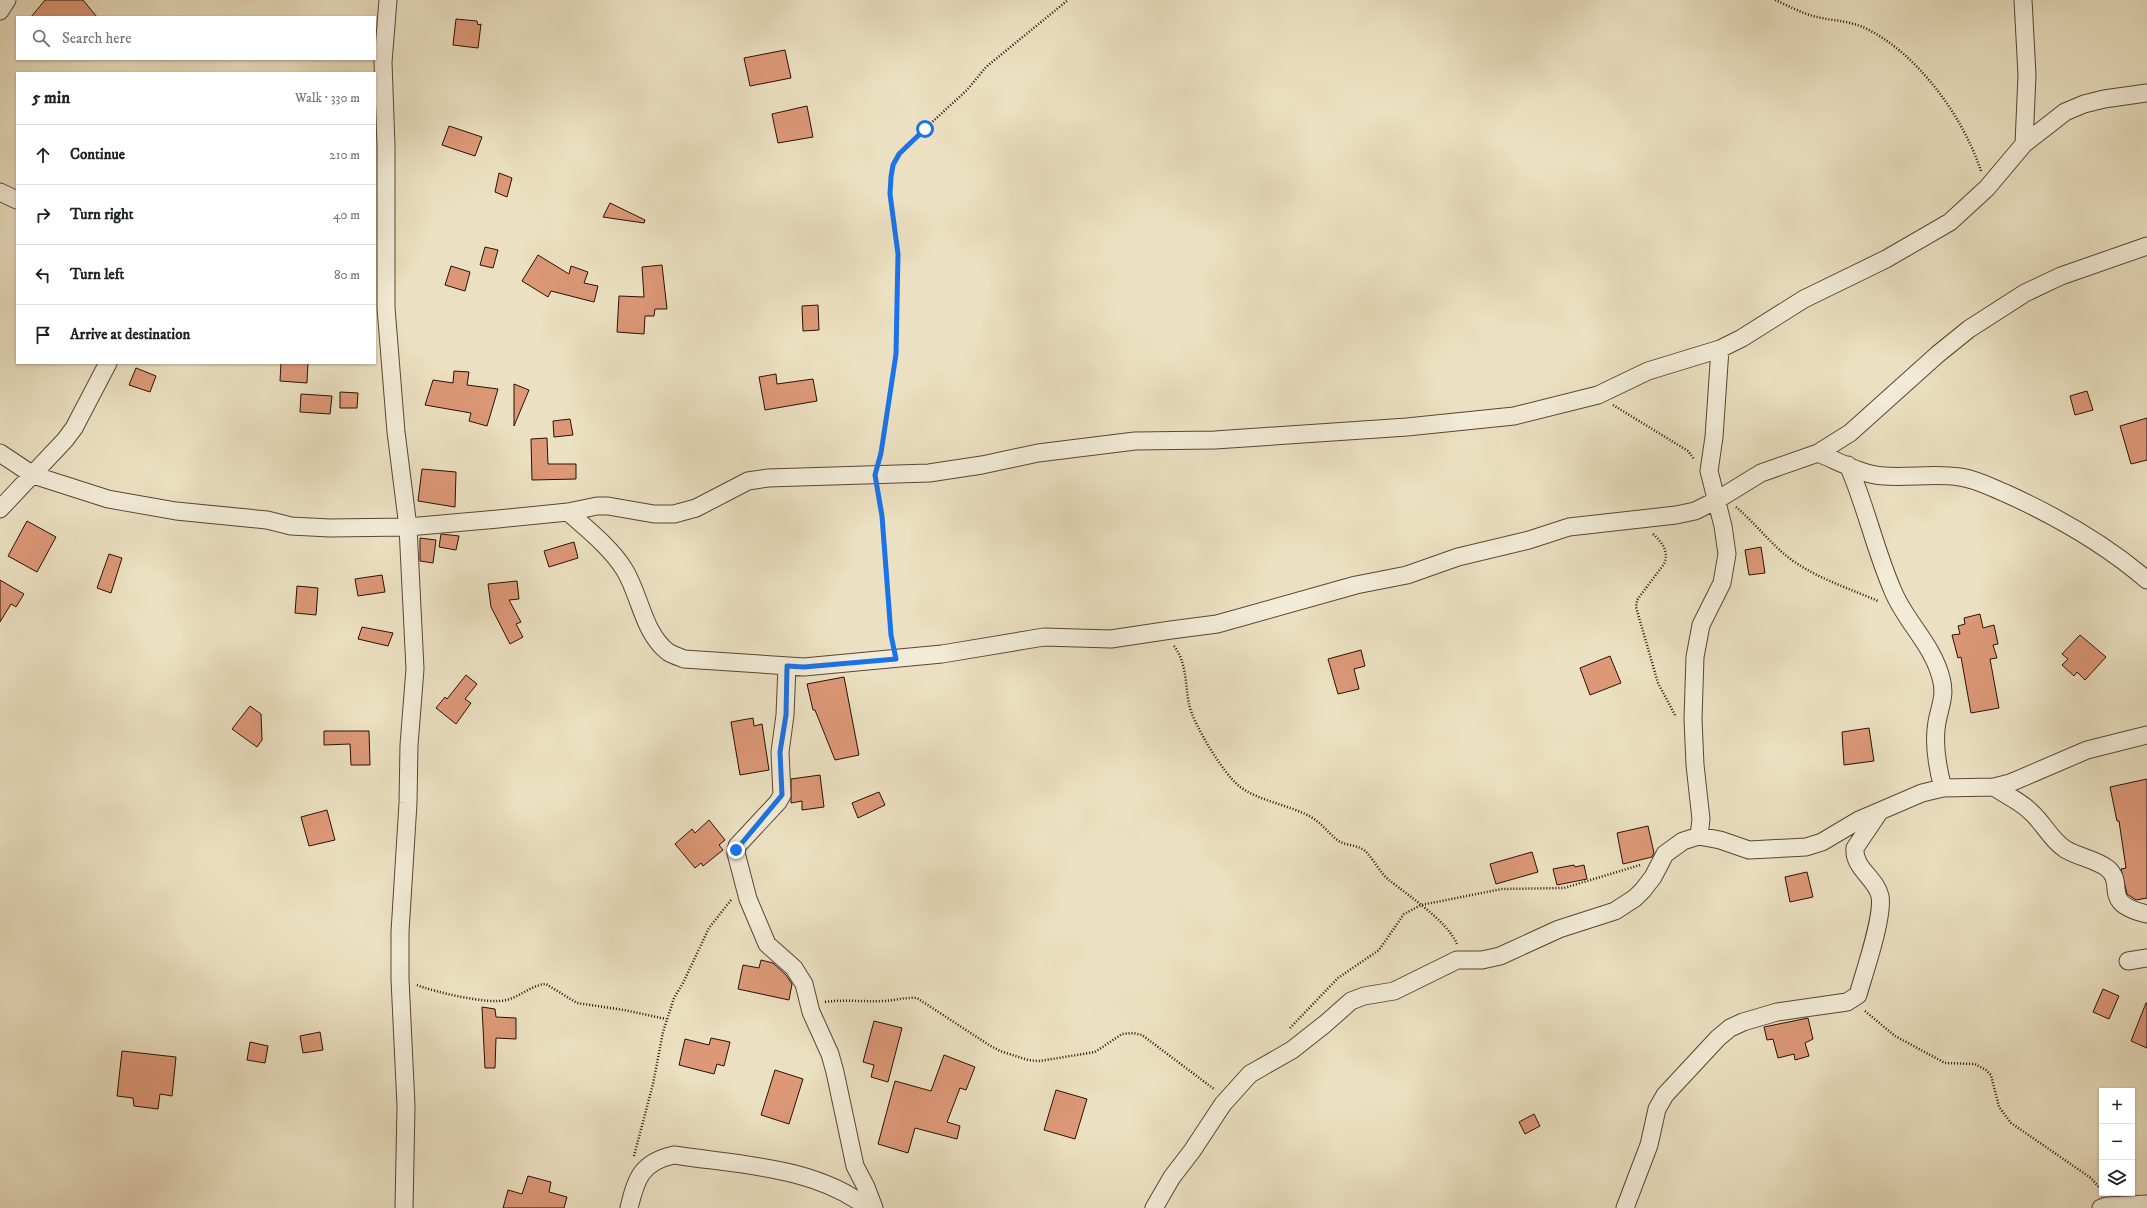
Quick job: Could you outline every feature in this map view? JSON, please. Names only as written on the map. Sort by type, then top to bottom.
[{"type":"street","points":[[0,11],[7,0]]},
{"type":"street","points":[[388,0],[379,68],[386,146],[386,308],[396,432],[408,527],[415,669],[409,745],[408,803],[401,887],[400,979],[406,1106],[404,1208]]},
{"type":"street","points":[[2023,0],[2027,75],[2024,144]]},
{"type":"street","points":[[0,453],[33,475],[83,492],[138,506],[267,520],[308,528],[408,527],[568,512],[608,506],[654,514],[674,514],[696,508],[748,482],[786,476],[929,473],[982,466],[1045,452],[1135,440],[1215,440],[1276,437],[1407,427],[1514,416],[1598,395],[1648,371],[1720,349],[1742,338],[1804,299],[1886,258],[1950,222],[1987,188],[2024,144],[2065,112],[2084,104],[2147,93]]},
{"type":"street","points":[[0,192],[16,200]]},
{"type":"street","points":[[568,512],[601,542],[620,564],[630,582],[651,630],[662,646],[669,653],[684,659],[804,667],[942,654],[1044,638],[1111,639],[1217,624],[1356,585],[1407,575],[1458,557],[1529,540],[1569,527],[1676,515],[1695,511],[1718,500],[1761,473],[1818,453],[1850,433],[1938,354],[1997,310],[2025,293],[2061,276],[2147,246]]},
{"type":"street","points":[[1699,836],[1701,819],[1695,765],[1693,719],[1695,657],[1701,625],[1722,583],[1726,569],[1726,547],[1718,500],[1709,478],[1720,349]]},
{"type":"street","points":[[0,509],[33,475],[74,428],[107,364]]},
{"type":"street","points":[[1818,453],[1872,474],[1883,476],[1961,477],[1984,484],[2018,499],[2095,540],[2147,580]]},
{"type":"street","points":[[1848,465],[1860,490],[1893,592],[1936,664],[1943,687],[1944,698],[1937,722],[1936,748],[1943,788]]},
{"type":"street","points":[[787,666],[786,715],[780,752],[782,795],[736,850],[748,899],[767,944],[799,973],[835,1072],[855,1166],[866,1187],[874,1208]]},
{"type":"street","points":[[1154,1208],[1172,1177],[1227,1098],[1250,1074],[1292,1050],[1326,1024],[1351,1001],[1364,996],[1394,991],[1457,960],[1482,960],[1500,956],[1559,929],[1615,911],[1635,898],[1644,890],[1653,877],[1660,862],[1673,847],[1691,837],[1699,836],[1720,840],[1748,850],[1806,848],[1822,842],[1859,820],[1922,793],[1943,788],[1994,787],[2028,777],[2087,750],[2147,735]]},
{"type":"street","points":[[1994,787],[2032,812],[2065,849],[2107,868],[2114,878],[2117,899],[2121,904],[2130,909],[2147,914]]},
{"type":"street","points":[[1625,1208],[1649,1145],[1657,1108],[1665,1095],[1718,1038],[1730,1028],[1743,1022],[1770,1014],[1847,1002],[1853,1000],[1858,995],[1880,904],[1878,889],[1857,861],[1855,848],[1880,811]]},
{"type":"street","points":[[2128,961],[2147,958]]},
{"type":"street","points":[[629,1208],[639,1173],[662,1157],[674,1155],[789,1172],[824,1182],[868,1208]]},
{"type":"street","points":[[2100,1208],[2107,1206],[2147,1204]]},
{"type":"path","points":[[896,659],[891,635],[882,516],[875,475],[881,453],[896,354],[898,254],[890,194],[893,165],[906,146],[967,90],[986,67],[1068,0]]},
{"type":"path","points":[[1775,0],[1816,17],[1840,20],[1867,29],[1888,42],[1911,61],[1954,114],[1976,156],[1987,188]]},
{"type":"path","points":[[1598,395],[1625,414],[1688,451],[1709,478]]},
{"type":"path","points":[[1718,500],[1736,507],[1775,546],[1808,570],[1905,612]]},
{"type":"path","points":[[1638,519],[1659,539],[1665,549],[1666,558],[1664,564],[1640,595],[1636,608],[1658,684],[1670,709],[1678,720]]},
{"type":"path","points":[[1151,633],[1170,643],[1176,649],[1184,671],[1191,712],[1205,740],[1239,786],[1311,817],[1343,843],[1363,850],[1388,879],[1421,905],[1454,938],[1463,959]]},
{"type":"path","points":[[1289,1030],[1338,978],[1379,950],[1404,914],[1421,905],[1502,888],[1564,888],[1639,866],[1660,862]]},
{"type":"path","points":[[639,1173],[635,1164],[635,1153],[653,1084],[666,1019],[674,998],[683,983],[709,928],[734,896],[742,878]]},
{"type":"path","points":[[400,979],[421,987],[496,1002],[512,998],[532,988],[546,984],[577,1003],[624,1010],[666,1019]]},
{"type":"path","points":[[810,1004],[845,999],[883,1001],[903,997],[917,998],[989,1045],[1000,1051],[1028,1060],[1040,1061],[1095,1052],[1122,1034],[1142,1035],[1227,1098]]},
{"type":"path","points":[[1853,1000],[1895,1036],[1945,1063],[1975,1064],[1986,1070],[1991,1075],[1994,1083],[1999,1108],[2011,1123],[2091,1178],[2099,1188]]},
{"type":"building","points":[[45,0],[83,0],[96,16],[32,16]]},
{"type":"building","points":[[456,19],[477,21],[478,25],[481,24],[478,48],[453,45]]},
{"type":"building","points":[[785,50],[791,78],[750,86],[744,58]]},
{"type":"building","points":[[807,106],[813,137],[778,143],[772,114]]},
{"type":"building","points":[[449,126],[482,137],[475,156],[442,145]]},
{"type":"building","points":[[499,173],[512,178],[507,197],[495,192]]},
{"type":"building","points":[[610,203],[645,220],[644,223],[603,217]]},
{"type":"building","points":[[485,247],[498,250],[493,268],[480,265]]},
{"type":"building","points":[[538,255],[569,274],[571,266],[588,272],[584,283],[598,286],[594,302],[551,291],[548,297],[522,281]]},
{"type":"building","points":[[662,265],[667,309],[655,309],[654,316],[645,316],[644,334],[617,332],[619,296],[644,297],[642,267]]},
{"type":"building","points":[[451,266],[470,272],[465,291],[445,285]]},
{"type":"building","points":[[818,305],[819,330],[803,331],[802,306]]},
{"type":"building","points":[[281,364],[308,364],[307,383],[280,381]]},
{"type":"building","points":[[136,368],[156,376],[150,392],[129,385]]},
{"type":"building","points":[[454,371],[469,372],[467,385],[498,389],[487,426],[469,421],[471,413],[425,405],[433,380],[453,383]]},
{"type":"building","points":[[776,374],[777,384],[813,379],[817,401],[765,410],[759,377]]},
{"type":"building","points":[[514,384],[529,390],[514,426]]},
{"type":"building","points":[[2087,391],[2093,410],[2075,415],[2070,396]]},
{"type":"building","points":[[340,392],[358,393],[357,408],[340,408]]},
{"type":"building","points":[[301,394],[332,396],[330,414],[300,412]]},
{"type":"building","points":[[2147,418],[2147,460],[2131,464],[2120,426]]},
{"type":"building","points":[[570,419],[573,435],[554,437],[553,421]]},
{"type":"building","points":[[547,438],[548,464],[576,464],[576,479],[532,480],[531,439]]},
{"type":"building","points":[[422,469],[456,472],[455,507],[418,501]]},
{"type":"building","points":[[27,521],[56,537],[37,572],[8,556]]},
{"type":"building","points":[[441,534],[459,536],[456,550],[439,547]]},
{"type":"building","points":[[420,538],[436,540],[433,563],[420,561]]},
{"type":"building","points":[[574,542],[578,558],[549,567],[544,551]]},
{"type":"building","points":[[1761,547],[1765,573],[1749,575],[1745,550]]},
{"type":"building","points":[[109,554],[122,558],[111,593],[97,588]]},
{"type":"building","points":[[382,575],[385,592],[358,596],[355,579]]},
{"type":"building","points":[[0,580],[24,594],[16,607],[11,604],[0,622]]},
{"type":"building","points":[[517,581],[519,599],[509,600],[521,622],[516,624],[523,637],[510,644],[491,607],[488,584]]},
{"type":"building","points":[[297,586],[318,588],[316,615],[295,613]]},
{"type":"building","points":[[1980,614],[1983,628],[1994,625],[1998,644],[1993,645],[1997,658],[1990,659],[1999,708],[1971,713],[1961,657],[1958,658],[1952,635],[1960,634],[1958,626],[1965,624],[1964,618]]},
{"type":"building","points":[[362,627],[393,633],[388,646],[358,639]]},
{"type":"building","points":[[2080,635],[2106,657],[2085,680],[2077,672],[2074,676],[2062,665],[2068,659],[2062,654]]},
{"type":"building","points":[[1361,650],[1365,666],[1354,669],[1359,689],[1338,694],[1328,659]]},
{"type":"building","points":[[1610,656],[1621,683],[1590,695],[1580,668]]},
{"type":"building","points":[[466,675],[477,684],[465,699],[471,703],[456,724],[436,708],[445,697],[447,699]]},
{"type":"building","points":[[844,677],[859,755],[835,760],[815,710],[813,710],[807,684]]},
{"type":"building","points":[[250,706],[261,714],[262,740],[257,747],[232,729]]},
{"type":"building","points":[[753,718],[754,726],[762,724],[769,770],[740,775],[731,722]]},
{"type":"building","points":[[1869,728],[1874,761],[1844,765],[1842,732]]},
{"type":"building","points":[[324,731],[369,731],[370,765],[351,765],[350,744],[324,745]]},
{"type":"building","points":[[820,775],[824,807],[802,810],[802,801],[791,803],[791,779]]},
{"type":"building","points":[[2147,779],[2147,898],[2136,900],[2127,894],[2121,869],[2126,868],[2119,821],[2117,821],[2110,787]]},
{"type":"building","points":[[879,792],[885,805],[858,818],[852,803]]},
{"type":"building","points":[[327,810],[335,840],[309,846],[301,817]]},
{"type":"building","points":[[709,820],[725,840],[719,845],[723,850],[703,866],[701,863],[695,868],[675,844],[692,829],[695,833]]},
{"type":"building","points":[[1648,826],[1654,853],[1652,857],[1623,864],[1617,833]]},
{"type":"building","points":[[1532,852],[1538,872],[1496,884],[1490,864]]},
{"type":"building","points":[[1574,865],[1575,867],[1584,865],[1587,879],[1557,885],[1553,869]]},
{"type":"building","points":[[1807,872],[1813,897],[1790,902],[1785,877]]},
{"type":"building","points":[[761,960],[773,963],[786,975],[792,984],[789,1000],[738,989],[743,965],[759,968]]},
{"type":"building","points":[[2103,989],[2119,996],[2109,1019],[2093,1012]]},
{"type":"building","points":[[2147,1003],[2147,1048],[2131,1041]]},
{"type":"building","points":[[482,1007],[495,1009],[496,1017],[516,1018],[516,1039],[496,1038],[495,1068],[485,1068]]},
{"type":"building","points":[[1808,1018],[1813,1039],[1805,1043],[1809,1056],[1795,1060],[1794,1054],[1778,1058],[1773,1039],[1767,1040],[1764,1027]]},
{"type":"building","points":[[874,1021],[902,1028],[888,1082],[871,1077],[874,1065],[863,1062]]},
{"type":"building","points":[[320,1032],[323,1050],[303,1053],[300,1036]]},
{"type":"building","points":[[711,1038],[730,1042],[724,1066],[717,1064],[714,1074],[679,1065],[685,1039],[709,1045]]},
{"type":"building","points":[[250,1042],[268,1046],[265,1063],[247,1060]]},
{"type":"building","points":[[122,1051],[176,1057],[172,1096],[160,1094],[158,1109],[134,1106],[133,1098],[117,1096]]},
{"type":"building","points":[[944,1055],[975,1067],[966,1090],[960,1088],[947,1122],[960,1126],[957,1139],[915,1128],[908,1153],[878,1144],[895,1081],[931,1091]]},
{"type":"building","points":[[775,1070],[803,1079],[789,1124],[761,1115]]},
{"type":"building","points":[[1056,1090],[1087,1099],[1075,1139],[1044,1130]]},
{"type":"building","points":[[1534,1114],[1540,1126],[1525,1134],[1519,1122]]},
{"type":"building","points":[[528,1176],[551,1182],[549,1192],[567,1197],[564,1208],[503,1208],[508,1190],[522,1194]]},
{"type":"route","points":[[736,850],[759,821],[778,802],[782,795],[780,752],[786,715],[787,666],[804,667],[896,659],[891,635],[884,559],[882,516],[875,475],[881,453],[893,384],[896,354],[898,254],[890,194],[893,165],[899,154],[906,146],[925,129]]}]
